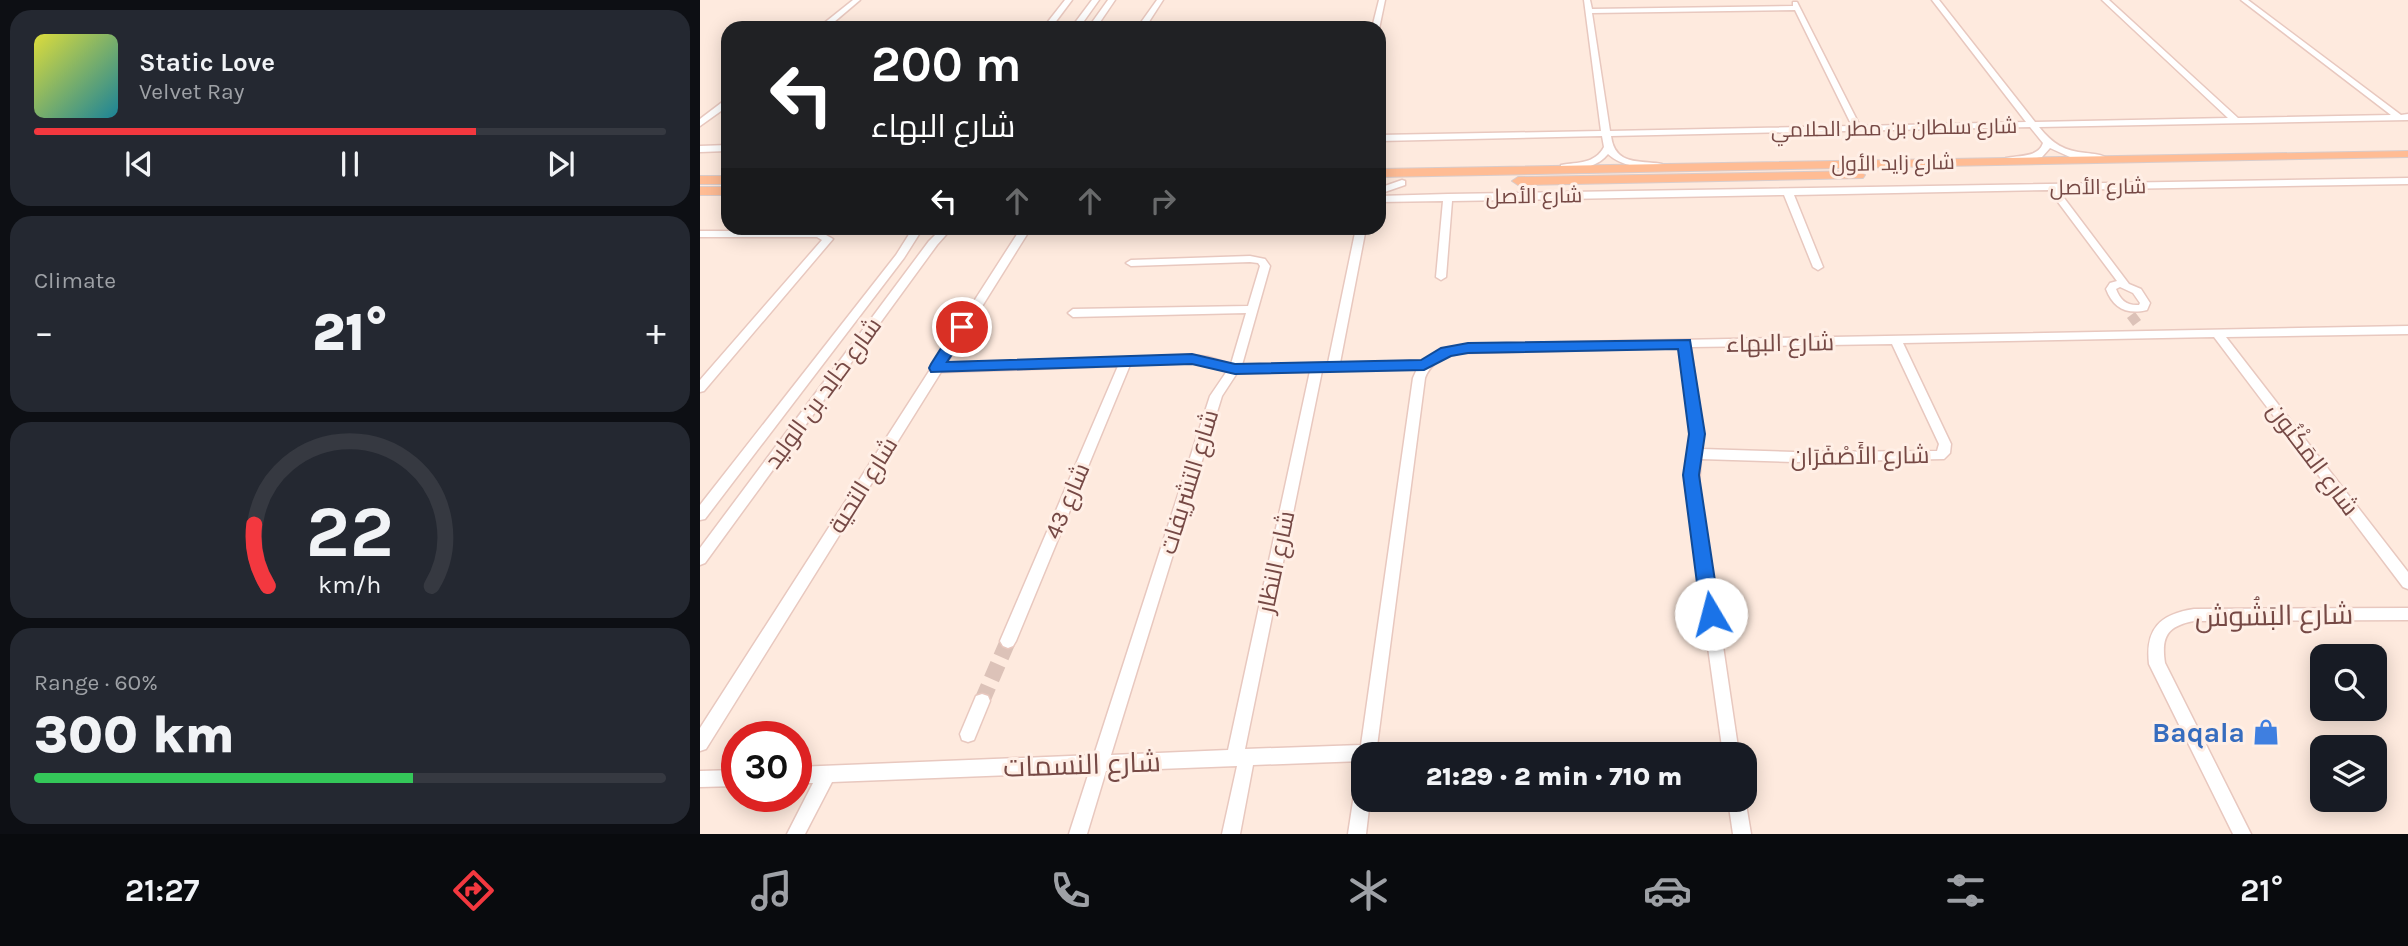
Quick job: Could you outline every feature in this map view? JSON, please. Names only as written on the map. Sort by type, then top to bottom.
[{"type":"main road","name":"شارع زايد الأول","points":[[1386,173],[2408,154]]},
{"type":"main road","name":"شارع زايد الأول","points":[[1386,184],[2408,165]]},
{"type":"main road","points":[[703,179],[721,180]]},
{"type":"main road","points":[[700,191],[721,191]]},
{"type":"street","points":[[831,21],[857,0]]},
{"type":"street","points":[[1052,21],[1069,0]]},
{"type":"street","points":[[1080,21],[1096,0]]},
{"type":"street","points":[[1096,21],[1112,0]]},
{"type":"street","points":[[1146,21],[1160,0]]},
{"type":"street","points":[[1378,21],[1382,0]]},
{"type":"street","points":[[1587,0],[1608,147],[1613,155],[1621,160],[1673,167]]},
{"type":"street","points":[[1793,0],[1857,128]]},
{"type":"street","points":[[1935,0],[2047,144],[2070,154],[2126,160]]},
{"type":"street","points":[[2105,0],[2236,121]]},
{"type":"street","points":[[2244,0],[2403,117]]},
{"type":"street","points":[[1589,11],[1798,9]]},
{"type":"street","points":[[700,124],[721,108]]},
{"type":"street","name":"شارع سلطان بن مطر الحلامي","points":[[1386,138],[2403,117]]},
{"type":"street","points":[[2001,162],[2039,155],[2047,144]]},
{"type":"street","points":[[1545,170],[1596,161],[1604,156],[1608,147]]},
{"type":"street","points":[[700,149],[721,148]]},
{"type":"street","name":"شارع الأصل","points":[[1386,199],[2408,181]]},
{"type":"street","points":[[1386,189],[1402,183]]},
{"type":"street","points":[[2052,187],[2125,285]]},
{"type":"street","points":[[1788,192],[1818,267]]},
{"type":"street","points":[[1441,277],[1448,197]]},
{"type":"street","points":[[700,234],[721,234]]},
{"type":"street","points":[[700,388],[828,239],[821,235]]},
{"type":"street","name":"شارع خالِد بن الوليد","points":[[700,515],[915,235]]},
{"type":"street","name":"شارع خالِد بن الوليد","points":[[700,559],[940,235]]},
{"type":"street","name":"شارع التحية","points":[[700,743],[1022,235]]},
{"type":"street","points":[[1333,368],[1360,235]]},
{"type":"street","name":"شارع التشريفات","points":[[1078,834],[1216,396],[1235,369],[1265,270],[1265,264],[1258,260],[1131,263]]},
{"type":"street","points":[[2131,315],[2145,305],[2137,291],[2125,285],[2114,285],[2111,289],[2117,301],[2148,336]]},
{"type":"street","points":[[1073,313],[1253,309]]},
{"type":"street","name":"شارع البهاء","points":[[1424,365],[1447,352],[1468,348],[1897,342],[2408,330]]},
{"type":"street","name":"شارع المَكْنُون","points":[[2218,335],[2408,583]]},
{"type":"street","name":"شارع الأَصْفَرَان","points":[[1696,454],[1794,457],[1939,456],[1944,453],[1945,444],[1897,342]]},
{"type":"street","points":[[1685,344],[1697,434],[1691,475],[1729,742]]},
{"type":"street","points":[[936,368],[1200,359],[1235,369],[1424,365],[1419,378],[1370,742]]},
{"type":"street","name":"شارع 43","points":[[1008,641],[1126,361]]},
{"type":"street","name":"شارع النظار","points":[[1231,834],[1241,757],[1317,368]]},
{"type":"street","name":"شارع البَشُوش","points":[[2242,834],[2157,664],[2155,646],[2161,628],[2175,618],[2194,615],[2408,614]]},
{"type":"street","points":[[968,734],[982,701]]},
{"type":"street","name":"شارع النسمات","points":[[812,774],[1351,754]]},
{"type":"street","points":[[796,834],[827,774]]},
{"type":"street","points":[[700,779],[721,778]]},
{"type":"street","points":[[1357,834],[1360,812]]},
{"type":"street","points":[[1739,812],[1742,834]]},
{"type":"tunnel","points":[[2131,315],[2137,323]]},
{"type":"tunnel","points":[[982,701],[1008,641]]},
{"type":"place","name":"Baqala","points":[[2266,732]]},
{"type":"route","points":[[962,327],[936,368],[1192,359],[1235,369],[1424,365],[1447,352],[1468,348],[1685,344],[1697,434],[1691,475],[1711,614]]}]
